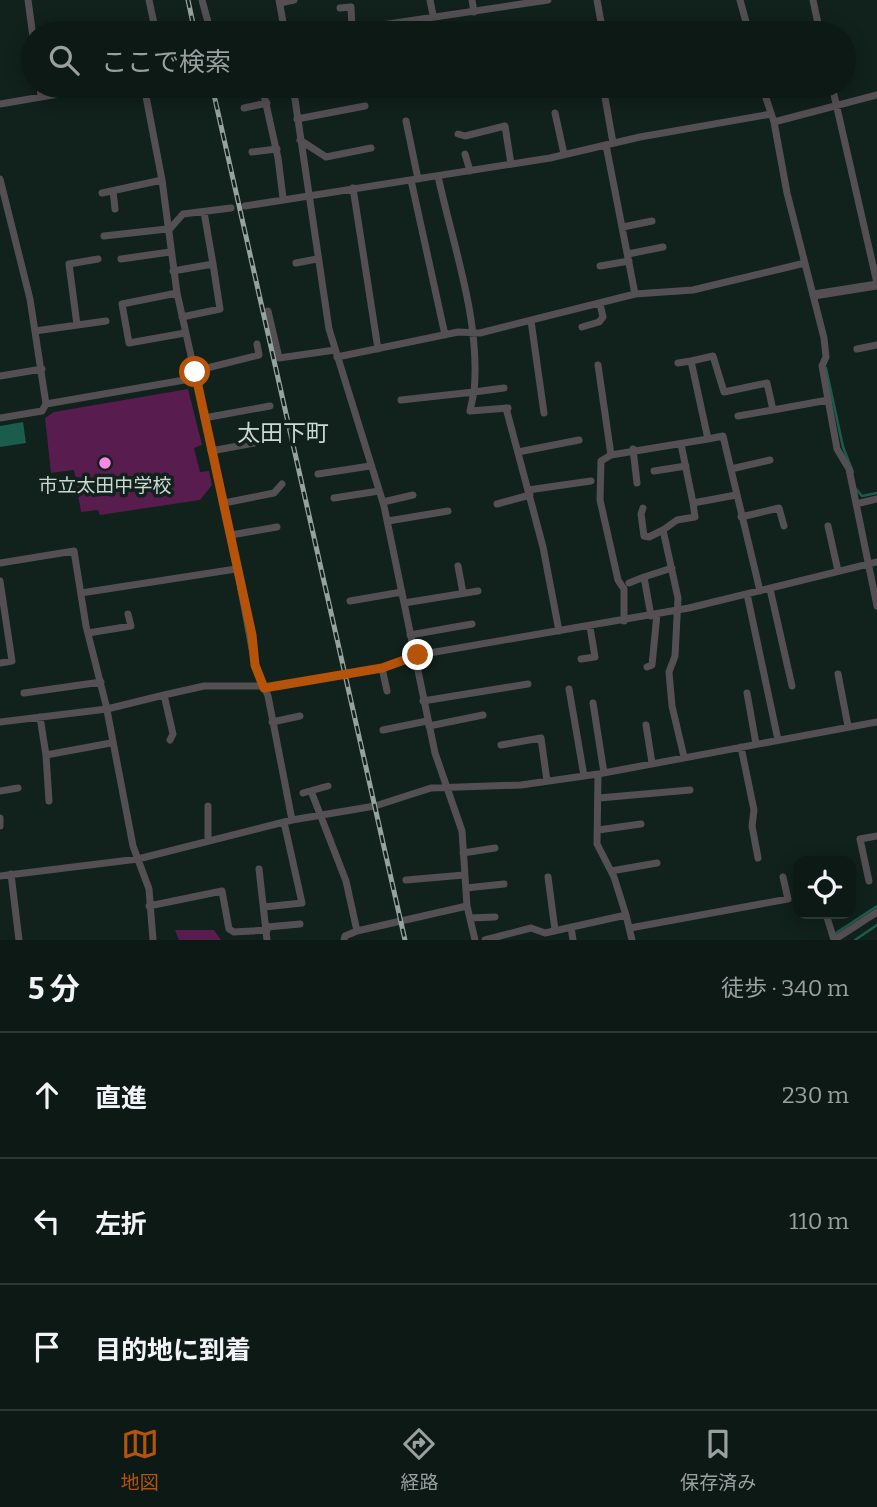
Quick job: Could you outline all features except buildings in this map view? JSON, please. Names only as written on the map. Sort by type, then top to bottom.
[{"type":"street","points":[[28,0],[31,21]]},
{"type":"street","points":[[149,0],[153,21]]},
{"type":"street","points":[[202,0],[208,21]]},
{"type":"street","points":[[283,21],[280,2],[294,0]]},
{"type":"street","points":[[430,0],[433,15]]},
{"type":"street","points":[[472,0],[474,12]]},
{"type":"street","points":[[406,21],[548,0]]},
{"type":"street","points":[[597,0],[601,21]]},
{"type":"street","points":[[740,0],[745,21]]},
{"type":"street","points":[[813,0],[817,21]]},
{"type":"street","points":[[340,8],[351,7],[352,21]]},
{"type":"street","points":[[246,206],[564,155],[610,144],[836,106],[877,95]]},
{"type":"street","points":[[0,104],[35,98]]},
{"type":"street","points":[[146,98],[162,180],[177,293],[252,635],[255,665],[264,687],[272,722],[302,903],[264,907]]},
{"type":"street","points":[[266,98],[283,198]]},
{"type":"street","points":[[294,98],[317,259],[336,354],[383,502],[428,723],[462,831],[467,906],[475,940]]},
{"type":"street","points":[[604,98],[635,294]]},
{"type":"street","points":[[766,98],[824,338],[826,357],[822,366],[837,449],[849,469],[873,563],[877,606]]},
{"type":"street","points":[[814,295],[877,284],[834,98]]},
{"type":"street","points":[[244,108],[267,103]]},
{"type":"street","points":[[297,119],[365,106]]},
{"type":"street","points":[[555,113],[564,155]]},
{"type":"street","points":[[406,121],[445,335]]},
{"type":"street","points":[[458,134],[465,136],[505,126],[511,164]]},
{"type":"street","points":[[300,140],[326,157],[371,148]]},
{"type":"street","points":[[252,152],[276,149]]},
{"type":"street","points":[[465,154],[470,171]]},
{"type":"street","points":[[438,176],[477,360],[470,411],[507,408],[529,492],[559,631]]},
{"type":"street","points":[[0,179],[35,331],[47,404]]},
{"type":"street","points":[[102,193],[162,180]]},
{"type":"street","points":[[353,188],[378,349]]},
{"type":"street","points":[[113,191],[116,209]]},
{"type":"street","points":[[104,236],[167,230],[183,214],[231,208]]},
{"type":"street","points":[[182,317],[220,309],[204,212]]},
{"type":"street","points":[[623,227],[652,221]]},
{"type":"street","points":[[600,266],[663,247]]},
{"type":"street","points":[[121,259],[170,252]]},
{"type":"street","points":[[77,325],[69,264],[98,259]]},
{"type":"street","points":[[296,263],[317,259]]},
{"type":"street","points":[[268,311],[279,358],[336,354],[531,321],[635,294],[693,290],[805,263]]},
{"type":"street","points":[[173,271],[213,264]]},
{"type":"street","points":[[177,293],[122,304],[129,343],[185,333]]},
{"type":"street","points":[[582,327],[599,322],[603,317],[600,304]]},
{"type":"street","points":[[35,331],[106,321]]},
{"type":"street","points":[[531,321],[544,412]]},
{"type":"street","points":[[0,418],[42,411],[47,404],[195,375],[259,355],[257,344]]},
{"type":"street","points":[[857,349],[877,345]]},
{"type":"street","points":[[678,363],[713,356],[724,391],[767,383],[773,410]]},
{"type":"street","points":[[691,361],[708,439]]},
{"type":"street","points":[[598,365],[611,455]]},
{"type":"street","points":[[0,376],[42,369]]},
{"type":"street","points":[[401,400],[504,388]]},
{"type":"street","points":[[738,416],[828,400]]},
{"type":"street","points":[[204,418],[270,406]]},
{"type":"street","points":[[624,621],[624,589],[618,580],[600,500],[601,461],[611,455],[633,449],[723,436],[760,591]]},
{"type":"street","points":[[211,451],[270,440]]},
{"type":"street","points":[[518,452],[579,440]]},
{"type":"street","points":[[643,508],[641,514],[644,536],[649,537],[677,520],[695,517],[681,444]]},
{"type":"street","points":[[633,449],[637,483]]},
{"type":"street","points":[[731,469],[770,460]]},
{"type":"street","points":[[318,474],[370,466]]},
{"type":"street","points":[[654,471],[686,466]]},
{"type":"street","points":[[497,504],[529,492],[591,481]]},
{"type":"street","points":[[224,503],[274,493],[282,484]]},
{"type":"street","points":[[334,498],[379,491]]},
{"type":"street","points":[[383,502],[413,495]]},
{"type":"street","points":[[694,503],[736,495]]},
{"type":"street","points":[[856,504],[877,499]]},
{"type":"street","points":[[741,517],[779,508],[784,526]]},
{"type":"street","points":[[388,521],[449,511]]},
{"type":"street","points":[[828,526],[838,571]]},
{"type":"street","points":[[231,535],[277,527]]},
{"type":"street","points":[[663,530],[678,598],[675,656],[669,673],[672,706],[684,757]]},
{"type":"street","points":[[0,563],[74,551],[88,633],[107,709],[111,744],[138,859],[149,889],[153,940]]},
{"type":"street","points":[[0,722],[107,709],[204,686],[264,687],[382,668],[413,658],[678,610],[873,563]]},
{"type":"street","points":[[458,566],[463,593]]},
{"type":"street","points":[[629,583],[672,568]]},
{"type":"street","points":[[81,593],[236,569]]},
{"type":"street","points":[[643,577],[654,615],[652,665],[647,667]]},
{"type":"street","points":[[0,581],[12,661],[0,663]]},
{"type":"street","points":[[770,589],[792,686]]},
{"type":"street","points":[[404,603],[478,591]]},
{"type":"street","points":[[350,601],[402,592]]},
{"type":"street","points":[[747,594],[778,740]]},
{"type":"street","points":[[88,633],[131,626],[128,614]]},
{"type":"street","points":[[410,635],[472,624]]},
{"type":"street","points":[[581,659],[596,657],[590,627]]},
{"type":"street","points":[[382,668],[387,691]]},
{"type":"street","points":[[838,674],[849,726]]},
{"type":"street","points":[[24,694],[101,682]]},
{"type":"street","points":[[423,701],[528,684]]},
{"type":"street","points":[[569,689],[584,776]]},
{"type":"street","points":[[747,693],[756,744]]},
{"type":"street","points":[[164,695],[173,734],[170,740]]},
{"type":"street","points":[[593,703],[601,774],[597,844],[611,871],[632,940]]},
{"type":"street","points":[[383,730],[483,715]]},
{"type":"street","points":[[272,722],[300,716]]},
{"type":"street","points":[[40,717],[46,755],[48,801]]},
{"type":"street","points":[[0,876],[85,868],[138,859],[288,821],[375,806],[432,788],[547,781],[601,774],[877,722]]},
{"type":"street","points":[[646,724],[652,763]]},
{"type":"street","points":[[501,745],[541,738],[547,781]]},
{"type":"street","points":[[46,755],[111,744]]},
{"type":"street","points":[[741,747],[754,810],[751,826],[758,858]]},
{"type":"street","points":[[303,793],[328,786]]},
{"type":"street","points":[[0,791],[18,788]]},
{"type":"street","points":[[600,798],[690,790]]},
{"type":"street","points":[[312,791],[346,881],[357,931]]},
{"type":"street","points":[[208,806],[208,841]]},
{"type":"street","points":[[0,818],[0,826]]},
{"type":"street","points":[[598,830],[641,824]]},
{"type":"street","points":[[869,881],[860,839],[877,836]]},
{"type":"street","points":[[463,853],[495,848]]},
{"type":"street","points":[[611,871],[657,863]]},
{"type":"street","points":[[259,869],[267,940]]},
{"type":"street","points":[[11,874],[19,940]]},
{"type":"street","points":[[406,880],[464,875]]},
{"type":"street","points":[[548,877],[555,930]]},
{"type":"street","points":[[630,928],[788,899],[783,877]]},
{"type":"street","points":[[466,888],[504,884]]},
{"type":"street","points":[[149,906],[222,891],[229,929],[234,932],[300,924]]},
{"type":"street","points":[[344,940],[357,931],[467,906]]},
{"type":"street","points":[[828,919],[834,940],[877,912]]},
{"type":"street","points":[[485,940],[531,928],[545,933],[626,915]]},
{"type":"street","points":[[470,918],[495,917]]},
{"type":"street","points":[[571,927],[573,940]]},
{"type":"shaded area","points":[[188,389],[202,445],[194,448],[200,472],[209,471],[212,485],[200,500],[100,515],[98,510],[81,512],[74,470],[51,473],[45,418],[54,412]]},
{"type":"shaded area","points":[[23,422],[26,443],[0,447],[0,426]]},
{"type":"shaded area","points":[[175,930],[214,930],[221,940],[179,940]]},
{"type":"waterway","points":[[826,368],[843,447],[853,472]]},
{"type":"waterway","points":[[856,489],[862,496],[877,493]]},
{"type":"waterway","points":[[836,933],[877,906]]},
{"type":"waterway","points":[[855,940],[877,925]]},
{"type":"railway","points":[[188,0],[192,21]]},
{"type":"railway","points":[[215,98],[405,940]]},
{"type":"place","name":"市立太田中学校","points":[[105,463]]},
{"type":"district","name":"太田下町","points":[[283,433]]},
{"type":"route","points":[[195,372],[252,635],[255,665],[264,688],[382,668],[418,655]]}]
